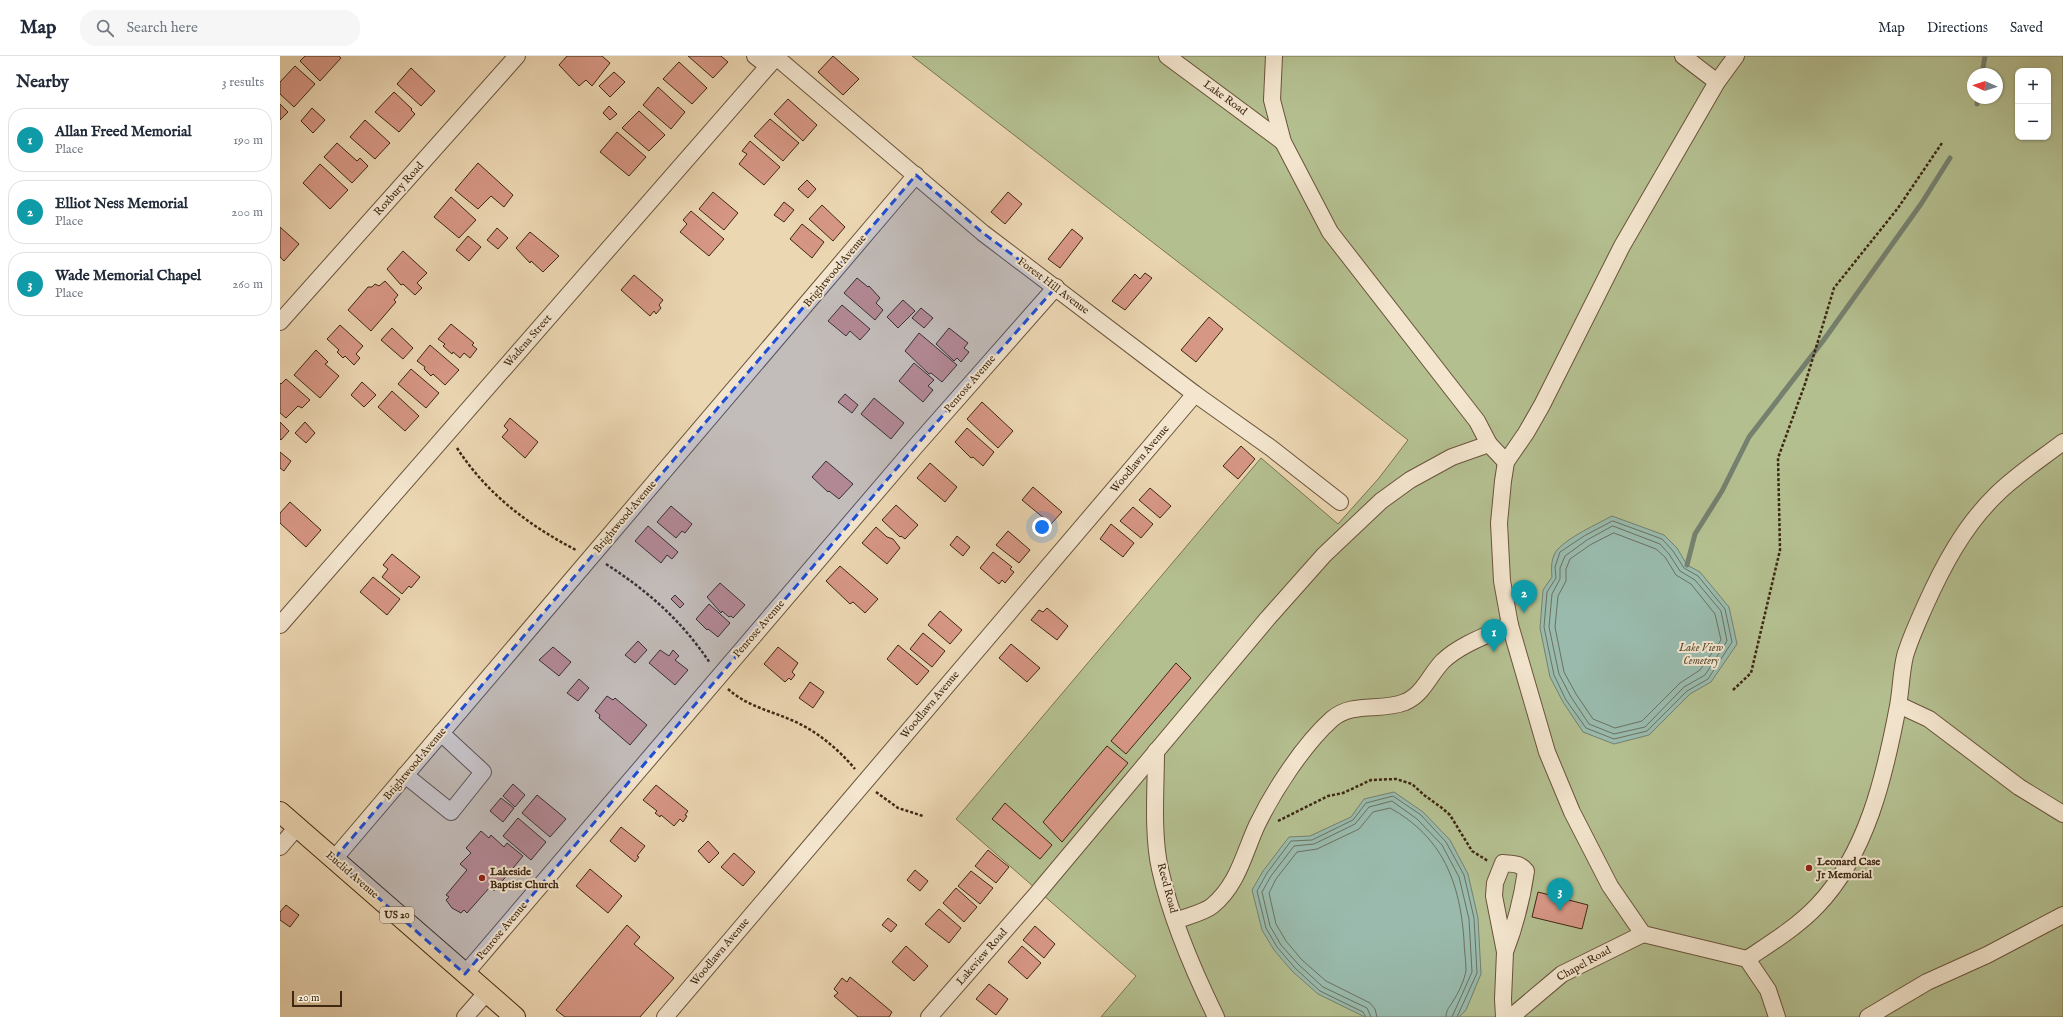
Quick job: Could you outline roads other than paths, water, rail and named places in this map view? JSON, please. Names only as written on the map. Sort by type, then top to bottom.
[{"type":"main road","name":"Euclid Avenue","points":[[280,812],[515,1017]]},
{"type":"street","name":"Roxbury Road","points":[[280,322],[517,56]]},
{"type":"street","name":"Forest Hill Avenue","points":[[755,56],[774,60],[916,175],[983,233],[1195,394],[1271,448],[1340,502]]},
{"type":"street","name":"Lake Road","points":[[1167,56],[1283,142]]},
{"type":"street","points":[[1274,56],[1272,100],[1283,142],[1330,232],[1477,421],[1489,444],[1506,462]]},
{"type":"street","points":[[1683,56],[1717,82]]},
{"type":"street","points":[[1736,56],[1717,82],[1622,246],[1542,405],[1526,433],[1506,462],[1499,523],[1502,581],[1510,625],[1547,752],[1572,812],[1610,886],[1643,934],[1747,960],[1768,990],[1777,1017]]},
{"type":"street","name":"Wadena Street","points":[[280,625],[774,60]]},
{"type":"street","name":"Brightwood Avenue","points":[[334,859],[916,175]]},
{"type":"street","name":"Penrose Avenue","points":[[465,974],[910,453],[1056,287]]},
{"type":"street","name":"Woodlawn Avenue","points":[[665,1017],[1195,394]]},
{"type":"street","points":[[1747,960],[1793,928],[1817,906],[1836,883],[1859,844],[1872,807],[1891,739],[1906,656],[1917,625],[1944,566],[1972,522],[1996,494],[2063,442]]},
{"type":"street","name":"Lakeview Road","points":[[929,1017],[1035,896],[1268,618],[1324,554],[1381,501],[1410,480],[1452,457],[1489,444]]},
{"type":"street","points":[[1176,921],[1212,906],[1232,885],[1254,832],[1270,800],[1313,740],[1332,719],[1345,710],[1354,708],[1392,706],[1404,702],[1417,693],[1443,661],[1466,645],[1510,625]]},
{"type":"street","points":[[1898,705],[1929,719],[2019,787],[2063,814]]},
{"type":"street","points":[[405,775],[452,812],[483,772],[441,733]]},
{"type":"street","name":"Reed Road","points":[[1156,751],[1156,815],[1160,868],[1176,921],[1216,1017]]},
{"type":"street","points":[[280,847],[297,827]]},
{"type":"street","points":[[1504,1017],[1503,1000],[1505,952],[1494,896],[1494,883],[1503,863],[1522,866],[1526,871],[1515,925],[1505,952]]},
{"type":"street","points":[[1868,1017],[1927,982],[1987,956],[2063,916]]},
{"type":"street","name":"Chapel Road","points":[[1511,1017],[1562,974],[1643,934]]},
{"type":"street","points":[[465,1017],[487,992]]},
{"type":"water","points":[[1612,516],[1664,535],[1677,548],[1687,565],[1700,572],[1729,607],[1737,644],[1711,682],[1690,694],[1649,735],[1614,744],[1583,732],[1563,702],[1550,677],[1540,628],[1543,590],[1552,577],[1552,562],[1554,555],[1563,544],[1576,535]]},
{"type":"water","points":[[1394,792],[1423,812],[1450,840],[1468,874],[1478,918],[1481,974],[1466,1010],[1459,1017],[1365,1017],[1318,994],[1292,971],[1274,950],[1262,930],[1252,890],[1263,871],[1289,837],[1310,836],[1351,817],[1364,799]]},
{"type":"waterway","points":[[1983,68],[1985,56]]},
{"type":"waterway","points":[[1687,565],[1695,534],[1722,491],[1749,437],[1823,341],[1921,204],[1950,158]]},
{"type":"place","name":"Elliot Ness Memorial","points":[[1524,613]]},
{"type":"place","name":"Allan Freed Memorial","points":[[1494,652]]},
{"type":"place","name":"Leonard Case Jr Memorial","points":[[1809,868]]},
{"type":"place","name":"Lakeside Baptist Church","points":[[482,878]]},
{"type":"place","name":"Wade Memorial Chapel","points":[[1560,911]]},
{"type":"park label","name":"Lake View Cemetery","points":[[1701,654]]}]
